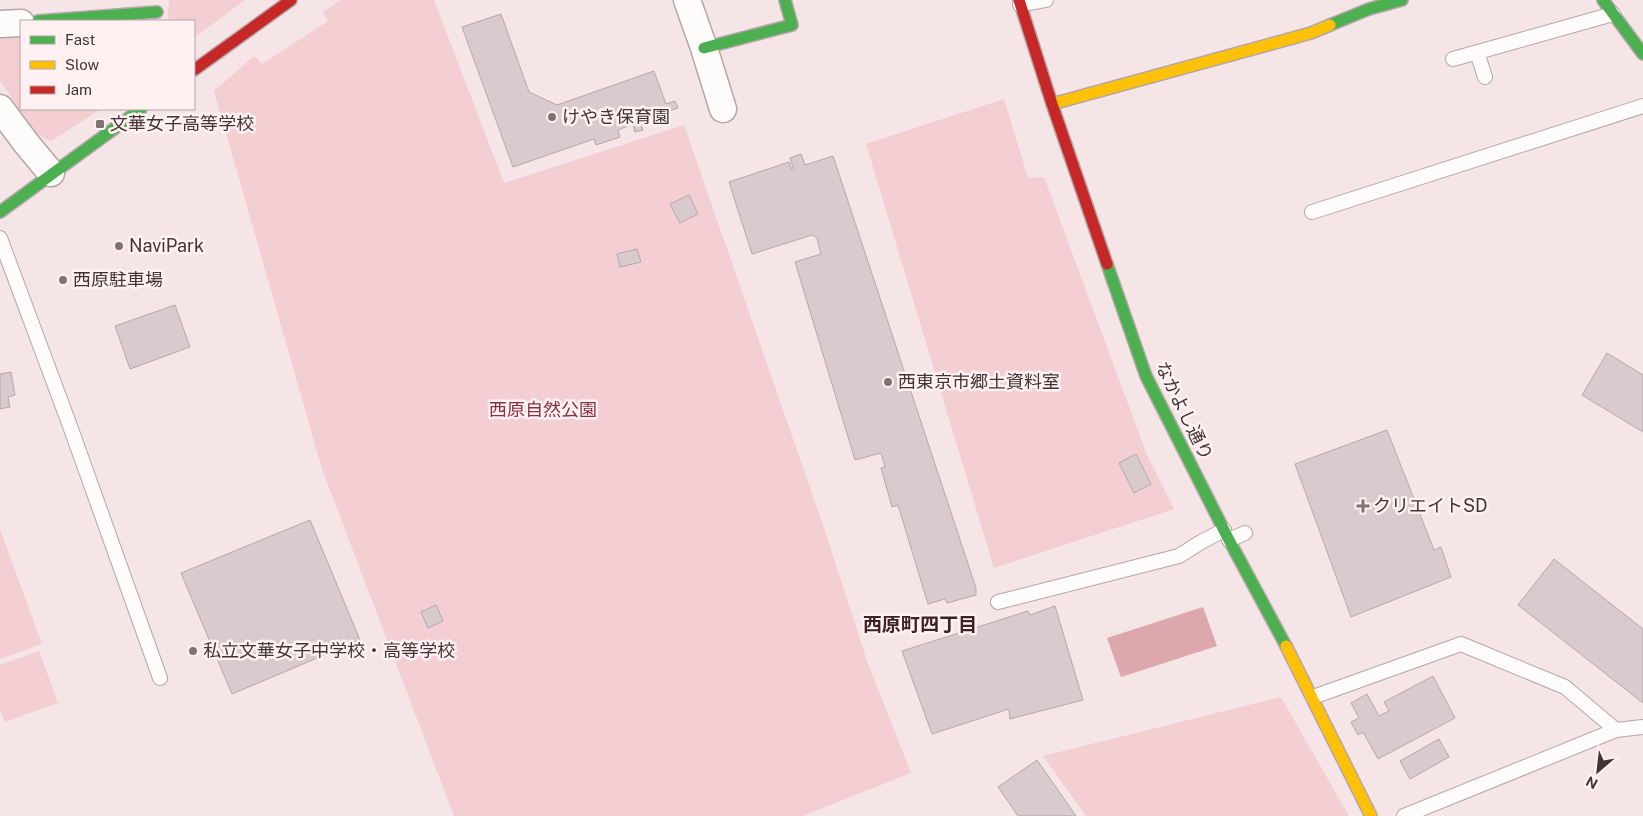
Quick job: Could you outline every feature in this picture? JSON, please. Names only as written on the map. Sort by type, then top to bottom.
[{"type":"street","points":[[195,69],[291,0]]},
{"type":"street","points":[[687,0],[723,109]]},
{"type":"street","points":[[704,48],[792,24],[785,0]]},
{"type":"street","points":[[1052,104],[1311,33],[1369,9],[1402,0]]},
{"type":"street","points":[[1603,0],[1643,54]]},
{"type":"street","name":"なかよし通り","points":[[1019,2],[1052,104],[1146,376],[1227,536],[1288,647],[1370,816]]},
{"type":"street","points":[[50,20],[158,11]]},
{"type":"street","points":[[0,24],[20,23]]},
{"type":"street","points":[[0,108],[38,160],[51,173]]},
{"type":"street","points":[[0,212],[139,110]]},
{"type":"lane","points":[[1019,2],[1046,0]]},
{"type":"lane","points":[[1453,59],[1613,14]]},
{"type":"lane","points":[[1477,52],[1485,77]]},
{"type":"lane","points":[[1312,212],[1643,106]]},
{"type":"lane","points":[[0,238],[74,436],[160,678]]},
{"type":"lane","points":[[998,602],[1179,556],[1201,542],[1245,533]]},
{"type":"lane","points":[[1288,647],[1302,640]]},
{"type":"lane","points":[[1312,697],[1461,644],[1565,687],[1616,730]]},
{"type":"lane","points":[[1404,816],[1616,730],[1643,727]]},
{"type":"green space","points":[[169,0],[245,0],[195,37],[195,20],[170,20]]},
{"type":"green space","name":"西原自然公園","points":[[341,0],[434,0],[504,183],[684,125],[823,525],[867,661],[911,773],[803,816],[454,816],[322,469],[214,91],[254,56],[262,64],[328,21],[323,12]]},
{"type":"green space","points":[[20,31],[20,110],[99,110],[51,141],[36,134],[0,81],[0,33]]},
{"type":"green space","points":[[1004,99],[1028,178],[1044,177],[1147,455],[1174,509],[994,568],[866,144]]},
{"type":"green space","points":[[0,529],[42,644],[0,659]]},
{"type":"green space","points":[[39,651],[58,703],[5,722],[0,709],[0,665]]},
{"type":"green space","points":[[1281,697],[1349,816],[1086,816],[1043,756]]},
{"type":"shaded area","points":[[1203,607],[1217,646],[1121,677],[1107,638]]},
{"type":"building","points":[[501,14],[529,92],[557,105],[654,71],[666,104],[675,101],[678,108],[640,121],[643,130],[635,132],[633,124],[618,130],[620,137],[596,145],[594,139],[513,167],[462,27]]},
{"type":"building","points":[[801,154],[805,165],[833,156],[976,588],[976,595],[947,603],[945,599],[928,604],[898,505],[892,507],[881,468],[885,467],[881,453],[855,460],[795,262],[821,254],[817,238],[812,235],[752,254],[729,182],[789,162],[792,170],[794,170],[790,158]]},
{"type":"building","points":[[689,195],[698,214],[680,223],[670,204]]},
{"type":"building","points":[[637,249],[641,262],[620,267],[617,254]]},
{"type":"building","points":[[175,305],[190,347],[130,369],[115,326]]},
{"type":"building","points":[[1607,353],[1643,375],[1643,432],[1582,395]]},
{"type":"building","points":[[11,372],[15,395],[8,397],[10,407],[0,409],[0,374]]},
{"type":"building","name":"クリエイトSD","points":[[1387,430],[1434,550],[1441,547],[1451,577],[1351,617],[1295,464]]},
{"type":"building","points":[[1136,454],[1151,484],[1134,493],[1119,463]]},
{"type":"building","points":[[310,520],[360,640],[232,694],[181,573]]},
{"type":"building","points":[[1554,559],[1643,629],[1643,703],[1518,605]]},
{"type":"building","points":[[436,605],[443,621],[428,628],[421,612]]},
{"type":"building","points":[[1055,606],[1083,700],[1010,719],[1009,709],[932,734],[902,651],[1028,611],[1030,615]]},
{"type":"building","points":[[1433,676],[1455,718],[1378,759],[1363,732],[1358,735],[1351,722],[1359,718],[1351,703],[1367,694],[1379,716],[1389,711],[1384,702]]},
{"type":"building","points":[[1439,739],[1449,757],[1410,779],[1400,761]]},
{"type":"building","points":[[1037,760],[1076,816],[1018,816],[998,787]]},
{"type":"traffic: fast","points":[[704,48],[792,25],[785,0]]},
{"type":"traffic: fast","points":[[1330,25],[1369,9],[1402,0]]},
{"type":"traffic: fast","points":[[1603,0],[1643,54]]},
{"type":"traffic: fast","points":[[51,20],[157,12]]},
{"type":"traffic: fast","points":[[0,212],[140,110]]},
{"type":"traffic: fast","points":[[1107,264],[1146,376],[1229,540],[1286,646]]},
{"type":"traffic: slow","points":[[1052,104],[1311,33],[1330,25]]},
{"type":"traffic: slow","points":[[1286,646],[1371,816]]},
{"type":"traffic: jam","points":[[195,69],[291,0]]},
{"type":"traffic: jam","points":[[1019,0],[1052,104],[1107,264]]},
{"type":"place","name":"けやき保育園","points":[[552,117]]},
{"type":"place","name":"文華女子高等学校","points":[[100,124]]},
{"type":"place","name":"NaviPark","points":[[119,246]]},
{"type":"place","name":"西原駐車場","points":[[63,280]]},
{"type":"place","name":"西東京市郷土資料室","points":[[888,382]]},
{"type":"place","name":"クリエイトSD","points":[[1363,506]]},
{"type":"place","name":"私立文華女子中学校・高等学校","points":[[193,651]]},
{"type":"district","name":"西原町四丁目","points":[[920,624]]}]
